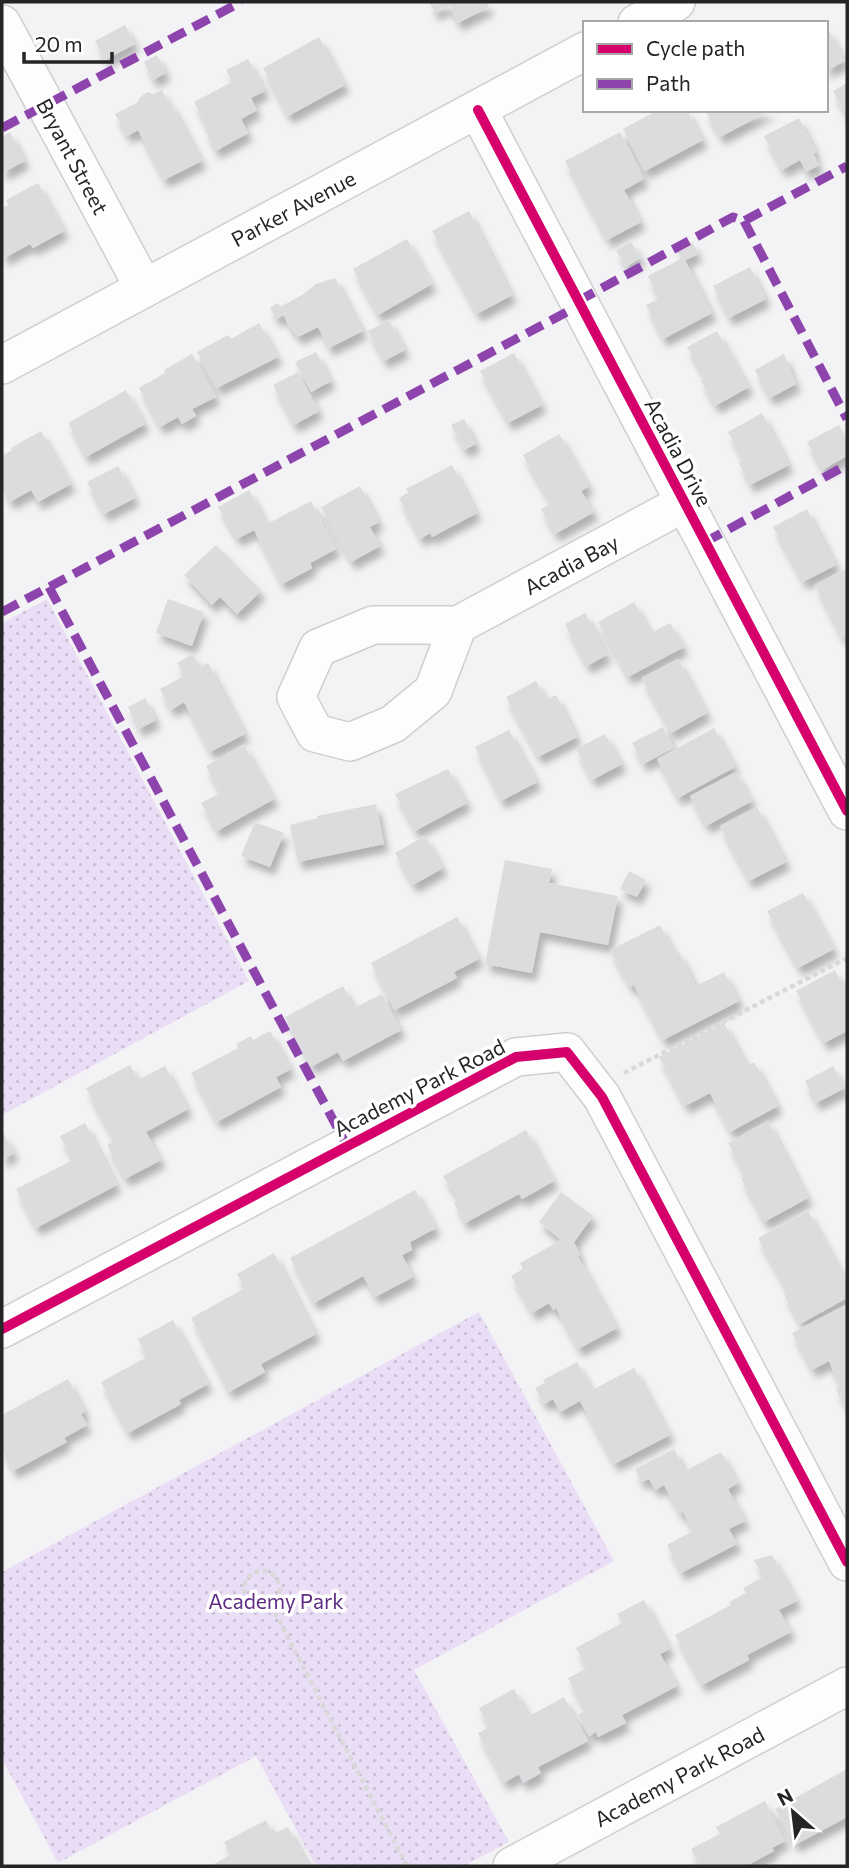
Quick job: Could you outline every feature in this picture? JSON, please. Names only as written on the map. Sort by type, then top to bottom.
[{"type":"street","points":[[641,21],[676,2]]},
{"type":"street","name":"Bryant Street","points":[[2,24],[144,288]]},
{"type":"street","name":"Parker Avenue","points":[[2,365],[583,52]]},
{"type":"street","name":"Acadia Drive","points":[[478,110],[847,811]]},
{"type":"street","name":"Acadia Bay","points":[[458,625],[684,503]]},
{"type":"street","name":"Academy Park Road","points":[[2,1329],[516,1057],[567,1052],[602,1097],[847,1562]]},
{"type":"street","name":"Academy Park Road","points":[[512,1866],[847,1686]]},
{"type":"path","points":[[596,1088],[847,958]]},
{"type":"path","points":[[257,1571],[269,1571],[276,1578],[281,1588],[279,1598],[271,1605],[260,1607],[251,1602],[246,1595],[245,1583],[249,1575],[257,1571]]},
{"type":"path","points":[[271,1605],[407,1866]]},
{"type":"green space","points":[[47,599],[249,981],[2,1115],[2,623]]},
{"type":"green space","name":"Academy Park","points":[[479,1312],[614,1561],[414,1670],[509,1842],[464,1866],[316,1866],[256,1756],[58,1863],[2,1759],[2,1572]]},
{"type":"building","points":[[429,2],[487,2],[489,7],[458,23],[449,6],[435,13]]},
{"type":"building","points":[[125,25],[135,44],[105,60],[95,41]]},
{"type":"building","points":[[828,29],[845,61],[828,70]]},
{"type":"building","points":[[319,37],[345,85],[288,116],[263,68]]},
{"type":"building","points":[[157,55],[166,73],[153,80],[144,62]]},
{"type":"building","points":[[248,59],[265,91],[251,98],[257,110],[241,119],[248,133],[216,151],[194,102],[232,82],[226,70]]},
{"type":"building","points":[[847,83],[847,118],[833,91]]},
{"type":"building","points":[[162,90],[202,161],[164,180],[138,130],[127,136],[115,114],[138,102],[140,97],[148,92],[153,94]]},
{"type":"building","points":[[654,112],[688,112],[703,140],[645,171],[623,129]]},
{"type":"building","points":[[706,112],[767,112],[720,137]]},
{"type":"building","points":[[799,118],[816,152],[813,153],[819,165],[806,172],[800,160],[782,170],[764,136]]},
{"type":"building","points":[[10,132],[25,161],[2,173],[2,137]]},
{"type":"building","points":[[620,132],[644,179],[624,190],[641,222],[607,240],[565,161]]},
{"type":"building","points":[[38,183],[64,231],[33,248],[30,244],[4,258],[2,208],[9,205],[6,200]]},
{"type":"building","points":[[469,211],[512,295],[477,314],[432,231]]},
{"type":"building","points":[[407,239],[432,284],[378,315],[353,269]]},
{"type":"building","points":[[631,242],[641,258],[626,267],[616,250]]},
{"type":"building","points":[[692,242],[698,254],[685,260],[712,313],[663,339],[646,305],[659,299],[648,276],[681,259],[676,249]]},
{"type":"building","points":[[750,267],[766,299],[729,318],[713,286]]},
{"type":"building","points":[[335,278],[363,331],[329,348],[318,327],[298,337],[284,315],[276,319],[270,308],[278,303],[280,307],[316,284]]},
{"type":"building","points":[[389,320],[405,350],[384,361],[368,331]]},
{"type":"building","points":[[259,323],[278,357],[217,388],[197,352],[228,335],[231,339]]},
{"type":"building","points":[[717,331],[749,387],[715,406],[701,380],[705,378],[687,347]]},
{"type":"building","points":[[316,352],[331,381],[311,392],[295,362]]},
{"type":"building","points":[[514,353],[542,405],[508,423],[480,371]]},
{"type":"building","points":[[192,354],[216,397],[192,409],[196,416],[182,424],[178,417],[160,427],[139,388]]},
{"type":"building","points":[[784,354],[796,384],[770,398],[755,370]]},
{"type":"building","points":[[298,372],[319,411],[294,425],[273,385]]},
{"type":"building","points":[[126,390],[145,424],[86,457],[68,423]]},
{"type":"building","points":[[762,413],[789,465],[750,485],[739,463],[743,460],[728,432]]},
{"type":"building","points":[[464,419],[476,444],[464,450],[451,425]]},
{"type":"building","points":[[839,425],[847,440],[847,456],[822,470],[807,442]]},
{"type":"building","points":[[41,431],[71,484],[38,502],[31,490],[10,502],[2,487],[2,456]]},
{"type":"building","points":[[559,434],[589,486],[581,491],[594,512],[555,534],[541,509],[551,504],[523,455]]},
{"type":"building","points":[[452,465],[477,513],[432,537],[430,533],[420,539],[399,498],[409,492],[406,489]]},
{"type":"building","points":[[118,466],[135,498],[104,514],[87,482]]},
{"type":"building","points":[[360,486],[379,522],[370,527],[380,546],[351,562],[321,507]]},
{"type":"building","points":[[249,490],[267,524],[311,501],[336,549],[310,563],[312,568],[282,584],[254,530],[237,539],[218,507]]},
{"type":"building","points":[[807,509],[836,565],[803,582],[773,527]]},
{"type":"building","points":[[216,545],[261,591],[237,614],[220,597],[212,605],[184,575]]},
{"type":"building","points":[[847,568],[847,635],[842,638],[815,585]]},
{"type":"building","points":[[168,599],[204,612],[192,646],[156,633]]},
{"type":"building","points":[[634,602],[651,633],[670,623],[684,647],[628,677],[598,622]]},
{"type":"building","points":[[585,613],[607,655],[587,666],[565,624]]},
{"type":"building","points":[[193,654],[200,667],[208,663],[245,734],[210,752],[184,702],[171,710],[160,689],[184,676],[177,663]]},
{"type":"building","points":[[678,659],[707,713],[671,733],[642,678]]},
{"type":"building","points":[[536,681],[546,700],[556,695],[577,737],[538,757],[506,697]]},
{"type":"building","points":[[145,698],[156,720],[139,729],[128,707]]},
{"type":"building","points":[[663,727],[674,748],[643,764],[632,743]]},
{"type":"building","points":[[714,728],[735,767],[678,798],[657,759]]},
{"type":"building","points":[[509,730],[537,782],[501,801],[475,747]]},
{"type":"building","points":[[605,734],[622,764],[592,780],[576,749]]},
{"type":"building","points":[[244,745],[274,799],[217,831],[201,803],[220,793],[206,766]]},
{"type":"building","points":[[448,769],[467,803],[415,831],[395,794]]},
{"type":"building","points":[[736,772],[752,801],[706,826],[690,796]]},
{"type":"building","points":[[376,804],[384,844],[298,862],[290,825],[318,818],[317,816]]},
{"type":"building","points":[[757,807],[786,862],[749,881],[720,826]]},
{"type":"building","points":[[255,822],[284,833],[270,867],[241,856]]},
{"type":"building","points":[[425,836],[443,868],[413,885],[395,853]]},
{"type":"building","points":[[505,860],[552,869],[549,883],[618,896],[608,945],[540,932],[532,973],[485,964]]},
{"type":"building","points":[[629,871],[646,880],[637,897],[620,889]]},
{"type":"building","points":[[803,893],[834,949],[798,968],[767,911]]},
{"type":"building","points":[[457,917],[479,959],[454,972],[457,978],[395,1010],[371,963]]},
{"type":"building","points":[[660,925],[675,954],[679,952],[696,986],[724,972],[739,1001],[663,1040],[634,985],[630,987],[610,950]]},
{"type":"building","points":[[835,970],[847,994],[847,1031],[824,1043],[796,991]]},
{"type":"building","points":[[343,986],[354,1008],[382,994],[401,1030],[343,1061],[338,1052],[311,1067],[285,1017]]},
{"type":"building","points":[[724,1023],[747,1066],[754,1062],[778,1106],[730,1132],[710,1093],[685,1106],[659,1057]]},
{"type":"building","points":[[270,1031],[291,1069],[276,1077],[281,1087],[217,1122],[191,1073],[238,1048],[236,1044],[251,1036],[253,1040]]},
{"type":"building","points":[[130,1065],[138,1080],[165,1066],[188,1109],[146,1132],[161,1160],[125,1179],[107,1145],[114,1141],[86,1088]]},
{"type":"building","points":[[833,1066],[845,1088],[816,1103],[805,1081]]},
{"type":"building","points":[[768,1121],[808,1198],[764,1222],[741,1178],[745,1176],[728,1143]]},
{"type":"building","points":[[85,1123],[117,1185],[36,1228],[16,1189],[73,1160],[60,1136]]},
{"type":"building","points":[[526,1130],[554,1181],[522,1199],[519,1194],[465,1223],[454,1203],[459,1200],[443,1176]]},
{"type":"building","points":[[2,1131],[14,1153],[2,1160]]},
{"type":"building","points":[[415,1190],[436,1228],[410,1242],[412,1250],[402,1255],[413,1277],[375,1297],[363,1276],[314,1303],[290,1258]]},
{"type":"building","points":[[561,1192],[593,1216],[574,1242],[580,1255],[578,1257],[617,1328],[578,1349],[556,1308],[553,1310],[549,1303],[532,1313],[511,1276],[523,1269],[520,1263],[561,1240],[539,1222]]},
{"type":"building","points":[[808,1211],[847,1282],[847,1298],[800,1324],[784,1295],[788,1293],[758,1238]]},
{"type":"building","points":[[274,1253],[316,1334],[261,1364],[265,1372],[229,1392],[191,1318],[245,1288],[237,1274]]},
{"type":"building","points":[[847,1304],[847,1410],[836,1389],[840,1388],[829,1361],[812,1370],[792,1333]]},
{"type":"building","points":[[173,1320],[208,1384],[179,1400],[181,1404],[128,1433],[101,1382],[147,1357],[138,1339]]},
{"type":"building","points":[[577,1362],[592,1390],[634,1368],[670,1435],[614,1464],[580,1401],[560,1412],[553,1399],[544,1404],[535,1388],[545,1383],[543,1380]]},
{"type":"building","points":[[68,1379],[85,1411],[81,1414],[87,1425],[64,1438],[67,1442],[13,1471],[2,1449],[2,1415]]},
{"type":"building","points":[[674,1449],[685,1471],[721,1452],[738,1483],[728,1489],[745,1521],[729,1529],[737,1544],[681,1573],[667,1545],[693,1531],[664,1485],[655,1490],[649,1479],[641,1482],[635,1469]]},
{"type":"building","points":[[772,1555],[797,1601],[779,1610],[791,1632],[747,1655],[749,1660],[702,1685],[675,1635],[731,1605],[729,1602],[746,1593],[743,1588],[763,1577],[754,1560]]},
{"type":"building","points":[[644,1600],[670,1649],[660,1654],[677,1686],[622,1715],[626,1723],[598,1737],[596,1732],[589,1736],[578,1715],[585,1711],[568,1678],[587,1668],[576,1648],[622,1623],[617,1614]]},
{"type":"building","points":[[514,1689],[529,1716],[564,1697],[588,1741],[538,1767],[541,1773],[523,1783],[519,1774],[504,1783],[478,1733],[489,1727],[479,1708]]},
{"type":"building","points":[[847,1769],[847,1817],[795,1845],[775,1809]]},
{"type":"building","points":[[765,1801],[785,1841],[772,1848],[774,1851],[750,1864],[751,1866],[700,1866],[691,1849],[720,1834],[716,1827]]},
{"type":"building","points":[[266,1820],[273,1834],[288,1827],[309,1866],[215,1866],[214,1864],[230,1855],[224,1842]]},
{"type":"marked path","points":[[2,128],[241,2]]},
{"type":"marked path","points":[[578,301],[733,217],[744,221],[847,166]]},
{"type":"marked path","points":[[744,221],[847,419]]},
{"type":"marked path","points":[[2,612],[580,305]]},
{"type":"marked path","points":[[705,542],[847,465]]},
{"type":"marked path","points":[[49,587],[347,1146]]},
{"type":"cycle path","points":[[478,110],[847,811]]},
{"type":"cycle path","points":[[2,1329],[516,1057],[567,1052],[602,1097],[847,1562]]}]
